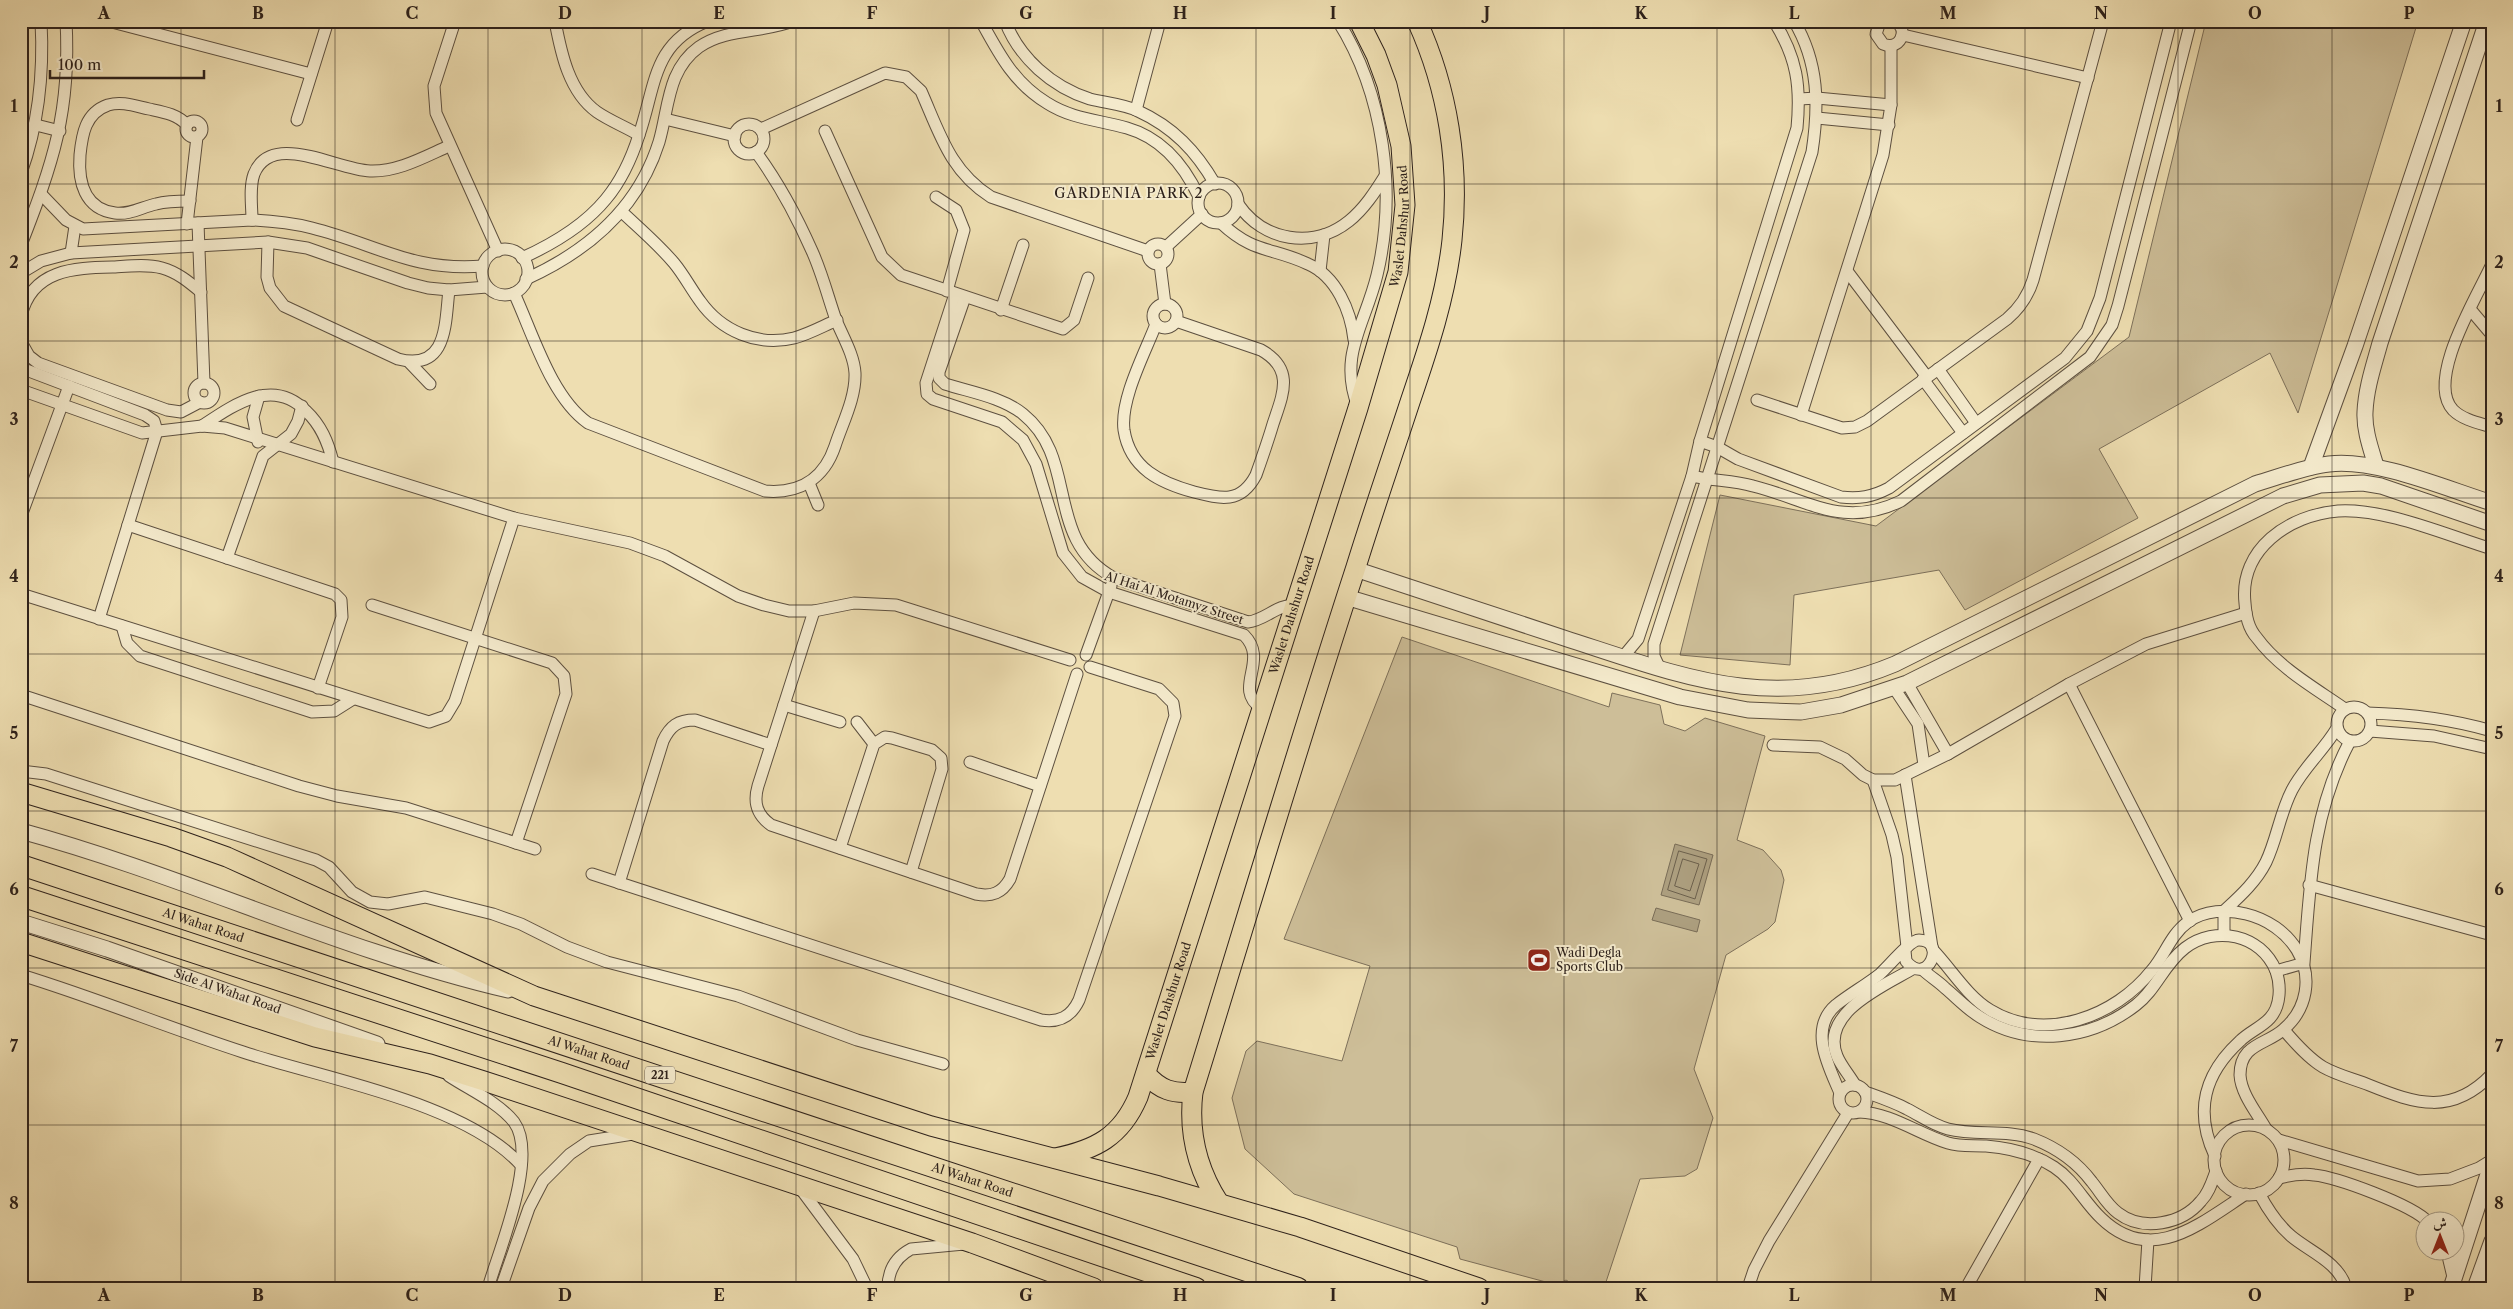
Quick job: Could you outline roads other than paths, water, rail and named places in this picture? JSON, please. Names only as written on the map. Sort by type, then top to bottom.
[{"type":"highway","name":"Al Wahat Road","points":[[21,865],[1298,1288]]},
{"type":"highway","name":"221","points":[[21,896],[562,1072],[1196,1288]]},
{"type":"main road","name":"Waslet Dahshur Road","points":[[1052,1159],[1095,1147],[1116,1132],[1131,1114],[1146,1074],[1358,408],[1398,272],[1405,205],[1401,146],[1396,115],[1376,55],[1359,21]]},
{"type":"main road","points":[[1219,1203],[1202,1174],[1193,1144],[1193,1092],[1346,597],[1432,338],[1446,286],[1452,238],[1452,152],[1447,116],[1432,54],[1417,21]]},
{"type":"main road","points":[[21,792],[201,847],[244,864],[534,996],[931,1126],[1219,1203],[1357,1245],[1479,1288]]},
{"type":"main road","points":[[21,942],[315,1037],[430,1064],[972,1243],[1094,1288]]},
{"type":"main road","points":[[1146,1074],[1160,1088],[1168,1091],[1193,1092]]},
{"type":"street","points":[[21,173],[36,125],[42,74],[41,21]]},
{"type":"street","points":[[21,245],[41,194],[60,131],[66,94],[68,56],[66,21]]},
{"type":"street","points":[[108,21],[150,26],[311,74]]},
{"type":"street","points":[[297,120],[328,21]]},
{"type":"street","points":[[455,21],[434,86],[436,114],[498,251]]},
{"type":"street","points":[[555,21],[562,58],[582,96],[597,112],[639,135]]},
{"type":"street","points":[[526,279],[527,268],[522,258],[511,251],[498,251],[491,254],[483,266],[483,280],[487,287],[497,294],[514,293],[526,279],[553,267],[578,251],[601,233],[622,212],[648,168],[665,119],[671,86],[677,71],[687,58],[699,47],[714,39],[771,28],[793,21]]},
{"type":"street","points":[[981,21],[1006,67],[1032,94],[1065,113],[1083,119],[1128,128],[1147,136],[1164,147],[1178,161],[1199,196],[1199,208],[1202,214],[1210,221],[1221,222],[1233,216],[1238,204]]},
{"type":"street","points":[[1005,21],[1020,49],[1034,66],[1051,80],[1089,98],[1136,110],[1156,120],[1190,147],[1215,184]]},
{"type":"street","points":[[1136,110],[1160,21]]},
{"type":"street","points":[[1338,21],[1352,48],[1371,97],[1381,141],[1385,176],[1385,225],[1378,273],[1354,342],[1350,376],[1358,408]]},
{"type":"street","points":[[1623,657],[1638,639],[1692,476],[1700,442],[1797,128],[1800,99],[1798,80],[1792,56],[1774,21]]},
{"type":"street","points":[[1660,669],[1654,656],[1654,644],[1812,152],[1817,118],[1814,75],[1808,50],[1794,21]]},
{"type":"street","points":[[1869,21],[1883,44],[1891,46],[1899,42],[1903,35],[1901,27],[1895,21]]},
{"type":"street","points":[[1876,34],[1879,26],[1884,21]]},
{"type":"street","points":[[1757,400],[1842,428],[1855,427],[1867,421],[2007,319],[2019,308],[2028,295],[2103,21]]},
{"type":"street","points":[[1700,442],[1717,447],[1738,459],[1763,469],[1840,497],[1857,499],[1874,496],[1889,488],[2065,358],[2087,330],[2095,315],[2171,21]]},
{"type":"street","points":[[1692,476],[1707,480],[1753,486],[1835,512],[1852,514],[1885,509],[1901,502],[2090,357],[2107,333],[2118,306],[2191,21]]},
{"type":"street","points":[[2311,467],[2355,346],[2464,21]]},
{"type":"street","points":[[2376,466],[2366,429],[2365,413],[2368,389],[2380,343],[2487,21]]},
{"type":"street","points":[[522,258],[568,233],[606,199],[627,164],[639,135],[659,62],[682,35],[701,23]]},
{"type":"street","points":[[1903,35],[2088,78]]},
{"type":"street","points":[[1801,415],[1879,170],[1889,125],[1891,106],[1891,46]]},
{"type":"street","points":[[761,129],[764,140],[760,149],[750,154],[740,151],[735,142],[735,136],[740,128],[748,124],[761,129],[875,76],[896,74],[914,83],[921,91],[948,153],[961,172],[978,189],[991,197],[1148,251]]},
{"type":"street","points":[[1800,99],[1817,98],[1891,106]]},
{"type":"street","points":[[190,201],[166,202],[133,212],[114,213],[105,211],[90,200],[84,192],[79,174],[84,127],[93,114],[106,106],[127,104],[174,115],[187,125],[194,121],[200,124],[202,131],[197,136],[190,201],[198,245],[204,383]]},
{"type":"street","points":[[1817,118],[1889,125]]},
{"type":"street","points":[[665,119],[735,136]]},
{"type":"street","points":[[36,125],[60,131]]},
{"type":"street","points":[[825,131],[878,250],[887,264],[901,275],[1059,328],[1068,327],[1074,320],[1088,278]]},
{"type":"street","points":[[252,220],[252,184],[254,174],[259,165],[277,154],[298,154],[359,170],[382,171],[404,166],[449,146]]},
{"type":"street","points":[[514,293],[558,391],[576,414],[588,423],[765,491],[792,490],[809,483],[825,468],[831,457],[855,383],[853,362],[812,252],[779,187],[756,152]]},
{"type":"street","points":[[1199,196],[1205,188],[1215,184],[1229,187],[1236,194],[1238,204],[1246,216],[1269,232],[1296,238],[1324,235],[1359,212],[1385,176]]},
{"type":"street","points":[[41,194],[57,212],[75,226],[91,230],[252,220],[314,228],[427,265],[483,266]]},
{"type":"street","name":"Al Hai Al Motamyz Street","points":[[936,196],[956,210],[964,230],[956,294],[939,372],[940,380],[1008,405],[1032,422],[1041,434],[1053,459],[1078,545],[1087,559],[1100,570],[1114,578],[1248,622],[1262,619],[1283,606],[1294,606]]},
{"type":"street","points":[[622,212],[659,247],[714,318],[731,330],[751,338],[773,341],[794,338],[837,320]]},
{"type":"street","points":[[1166,247],[1202,214]]},
{"type":"street","points":[[1221,222],[1232,233],[1257,248],[1297,260],[1320,271],[1335,288],[1346,309],[1354,342]]},
{"type":"street","points":[[72,253],[75,226]]},
{"type":"street","points":[[1320,271],[1324,235]]},
{"type":"street","points":[[21,273],[41,261],[72,253],[268,242],[307,248],[408,283],[449,290],[487,287]]},
{"type":"street","points":[[268,242],[267,277],[270,288],[284,306],[398,359],[409,362],[421,361],[432,355],[439,347],[444,336],[449,290]]},
{"type":"street","points":[[1160,243],[1169,252],[1168,259],[1160,264],[1152,262],[1148,251],[1154,244],[1160,243]]},
{"type":"street","points":[[1001,310],[1023,245]]},
{"type":"street","points":[[1160,264],[1165,304]]},
{"type":"street","points":[[2492,264],[2453,345],[2444,388],[2446,399],[2452,409],[2461,417],[2492,427]]},
{"type":"street","points":[[21,316],[27,301],[43,282],[54,274],[79,268],[146,266],[161,268],[176,274],[201,292]]},
{"type":"street","points":[[1847,271],[1925,378],[1963,434]]},
{"type":"street","points":[[1165,304],[1171,306],[1176,311],[1176,321],[1168,328],[1162,328],[1156,324],[1153,318],[1154,311],[1158,306],[1165,304]]},
{"type":"street","points":[[2470,309],[2492,335]]},
{"type":"street","points":[[1156,324],[1127,402],[1124,431],[1128,445],[1144,468],[1165,484],[1215,498],[1236,496],[1248,488],[1256,475],[1283,395],[1283,373],[1270,355],[1261,350],[1176,321]]},
{"type":"street","name":"Al Hai Al Motamyz Street","points":[[947,333],[926,382],[927,394],[933,399],[989,417],[1014,430],[1031,451],[1063,553],[1071,566],[1082,577],[1109,592],[1244,635],[1253,646],[1255,653],[1249,691],[1251,698],[1261,708]]},
{"type":"street","points":[[21,342],[29,356],[38,363],[174,412],[188,410],[200,402],[208,402],[214,396],[212,387],[204,383],[199,384],[194,391],[196,398],[200,402]]},
{"type":"street","points":[[409,362],[430,384]]},
{"type":"street","points":[[21,368],[150,417],[157,431],[99,619]]},
{"type":"street","points":[[1938,369],[1976,423]]},
{"type":"street","points":[[21,516],[69,386]]},
{"type":"street","points":[[21,390],[142,433],[202,426],[217,427],[278,444],[514,518],[630,542],[689,567],[738,596],[789,611],[814,611],[854,603],[896,605],[1070,660]]},
{"type":"street","points":[[202,426],[235,406],[259,396],[268,394],[286,396],[302,406],[325,437],[333,462]]},
{"type":"street","points":[[259,396],[254,417],[257,438],[263,456]]},
{"type":"street","points":[[227,558],[263,456],[295,428],[302,406]]},
{"type":"street","points":[[1355,569],[1660,669],[1714,682],[1774,688],[1824,686],[1888,666],[2255,484],[2311,467],[2340,464],[2376,466],[2492,503]]},
{"type":"street","points":[[1346,597],[1481,639],[1680,697],[1748,710],[1814,710],[1900,685],[2282,496],[2302,489],[2340,482],[2381,486],[2492,524]]},
{"type":"street","points":[[809,483],[818,505]]},
{"type":"street","points":[[1050,514],[1066,508]]},
{"type":"street","points":[[2345,709],[2286,668],[2266,649],[2249,626],[2243,589],[2250,567],[2260,548],[2276,532],[2295,521],[2338,511],[2381,514],[2492,549]]},
{"type":"street","points":[[21,594],[420,721],[438,720],[452,710],[514,518]]},
{"type":"street","points":[[128,525],[328,590],[340,600],[342,617],[318,688]]},
{"type":"street","points":[[2151,534],[2161,557]]},
{"type":"street","points":[[1070,660],[1072,670],[1077,674],[1085,674],[1090,667],[1090,662],[1086,655],[1114,578]]},
{"type":"street","points":[[372,605],[552,662],[564,676],[566,694],[516,843]]},
{"type":"street","points":[[814,611],[755,795],[758,812],[772,825],[976,894],[992,895],[1000,892],[1006,886],[1012,874],[1077,674]]},
{"type":"street","points":[[1773,744],[1820,747],[1845,759],[1863,776],[1873,780],[1895,780],[1948,754],[2069,684],[2146,644],[2246,613]]},
{"type":"street","points":[[1481,639],[1490,614]]},
{"type":"street","points":[[1244,635],[1248,622]]},
{"type":"street","points":[[122,626],[127,643],[140,656],[312,712],[334,710],[353,699]]},
{"type":"street","points":[[1070,660],[1077,654],[1086,655]]},
{"type":"street","points":[[1888,666],[1948,754]]},
{"type":"street","points":[[592,874],[1041,1020],[1060,1020],[1068,1016],[1079,1000],[1175,716],[1170,697],[1159,689],[1090,667]]},
{"type":"street","points":[[2069,684],[2190,921]]},
{"type":"street","points":[[1900,685],[1918,724],[1924,765]]},
{"type":"street","points":[[21,696],[299,786],[337,796],[406,808],[535,849]]},
{"type":"street","points":[[784,705],[840,722]]},
{"type":"street","points":[[2224,934],[2224,911],[2248,888],[2266,862],[2292,790],[2305,770],[2327,745],[2337,728],[2340,714],[2345,709],[2355,707],[2368,713],[2438,718],[2492,731]]},
{"type":"street","points":[[2337,728],[2344,739],[2360,741],[2370,731],[2371,722],[2368,713]]},
{"type":"street","points":[[618,883],[667,731],[675,724],[684,720],[695,720],[771,744]]},
{"type":"street","points":[[857,722],[874,744]]},
{"type":"street","points":[[2370,731],[2434,736],[2492,749]]},
{"type":"street","points":[[840,848],[874,744],[885,737],[932,750],[937,753],[942,763],[911,872]]},
{"type":"street","points":[[1873,780],[1892,835],[1897,857],[1906,961],[1918,968],[1981,1018],[2023,1034],[2053,1037],[2083,1033],[2111,1022],[2123,1014],[2152,989],[2170,962],[2185,948],[2204,938],[2224,934],[2237,936],[2256,945],[2270,959],[2276,971],[2279,994],[2272,1017],[2233,1047],[2215,1071],[2208,1086],[2202,1118],[2206,1138],[2214,1156],[2216,1171],[2225,1184],[2231,1190],[2246,1194],[2259,1193],[2270,1188],[2279,1178],[2284,1162],[2283,1151],[2278,1140],[2266,1129],[2242,1087],[2240,1074],[2249,1050],[2259,1042],[2284,1030],[2295,1018],[2302,1006],[2306,977],[2304,963],[2312,856],[2331,783],[2350,741]]},
{"type":"street","points":[[970,762],[1040,786]]},
{"type":"street","points":[[21,772],[46,774],[316,860],[329,867],[352,892],[370,902],[388,904],[425,897],[493,914],[521,924],[567,947],[607,962],[738,996],[867,1043],[943,1064]]},
{"type":"street","points":[[1748,1288],[1754,1270],[1769,1241],[1854,1113],[1867,1103],[1860,1089],[1837,1056],[1835,1034],[1838,1023],[1852,1006],[1918,968],[1929,965],[1933,958],[1905,775]]},
{"type":"street","points":[[21,831],[131,865],[369,949],[470,981],[534,996]]},
{"type":"street","points":[[2309,885],[2492,935]]},
{"type":"street","points":[[2246,1194],[2186,1233],[2148,1240],[2122,1232],[2100,1218],[2071,1181],[2056,1168],[2039,1159],[2007,1149],[1960,1146],[1932,1138],[1889,1117],[1854,1113],[1841,1107],[1840,1093],[1821,1037],[1826,1019],[1834,1007],[1868,984],[1917,940],[1923,940],[1933,949],[1971,996],[1990,1010],[2012,1020],[2035,1025],[2069,1022],[2085,1018],[2116,1004],[2144,980],[2177,932],[2190,921],[2205,914],[2224,911],[2253,915],[2278,929],[2293,944],[2304,963]]},
{"type":"street","name":"Side Al Wahat Road","points":[[21,922],[107,949],[430,1064]]},
{"type":"street","points":[[2276,971],[2304,963]]},
{"type":"street","points":[[21,975],[243,1052],[418,1105],[489,1139],[508,1152],[522,1165]]},
{"type":"street","points":[[2116,1004],[2122,1008],[2123,1014]]},
{"type":"street","points":[[2284,1030],[2323,1067],[2406,1100],[2428,1103],[2447,1101],[2466,1095],[2492,1074]]},
{"type":"street","points":[[430,1064],[504,1112],[515,1124],[521,1139],[522,1165],[515,1202],[488,1288]]},
{"type":"street","points":[[1840,1093],[1846,1087],[1860,1089],[1895,1102],[1940,1126],[1968,1132],[2018,1135],[2043,1143],[2064,1155],[2083,1171],[2111,1207],[2120,1215],[2144,1223],[2172,1221],[2192,1210],[2201,1202],[2208,1191],[2216,1171]]},
{"type":"street","points":[[2214,1156],[2224,1136],[2237,1127],[2252,1125],[2266,1129]]},
{"type":"street","points":[[1932,1138],[1940,1126]]},
{"type":"street","points":[[501,1288],[529,1208],[543,1181],[570,1154],[589,1141],[638,1133]]},
{"type":"street","points":[[2278,1140],[2418,1182],[2450,1179],[2472,1172],[2492,1161]]},
{"type":"street","points":[[1966,1288],[2039,1159]]},
{"type":"street","points":[[2452,1284],[2492,1161]]},
{"type":"street","points":[[2279,1178],[2304,1174],[2328,1178],[2411,1208],[2416,1212]]},
{"type":"street","points":[[799,1186],[854,1258],[867,1288]]},
{"type":"street","points":[[2259,1193],[2275,1221],[2292,1237],[2338,1272],[2346,1288]]},
{"type":"street","points":[[2100,1218],[2111,1207]]},
{"type":"street","points":[[2145,1288],[2148,1240]]},
{"type":"street","points":[[2475,1288],[2492,1241]]},
{"type":"street","points":[[888,1288],[894,1264],[911,1249],[972,1243]]},
{"type":"street","points":[[2449,1262],[2452,1284]]},
{"type":"water","points":[[1675,844],[1713,855],[1699,905],[1661,895]]},
{"type":"water","points":[[1656,908],[1700,920],[1697,932],[1652,920]]},
{"type":"place","name":"Wadi Degla Sports Club","points":[[1539,960]]},
{"type":"district","name":"GARDENIA PARK 2","points":[[1129,193]]}]
